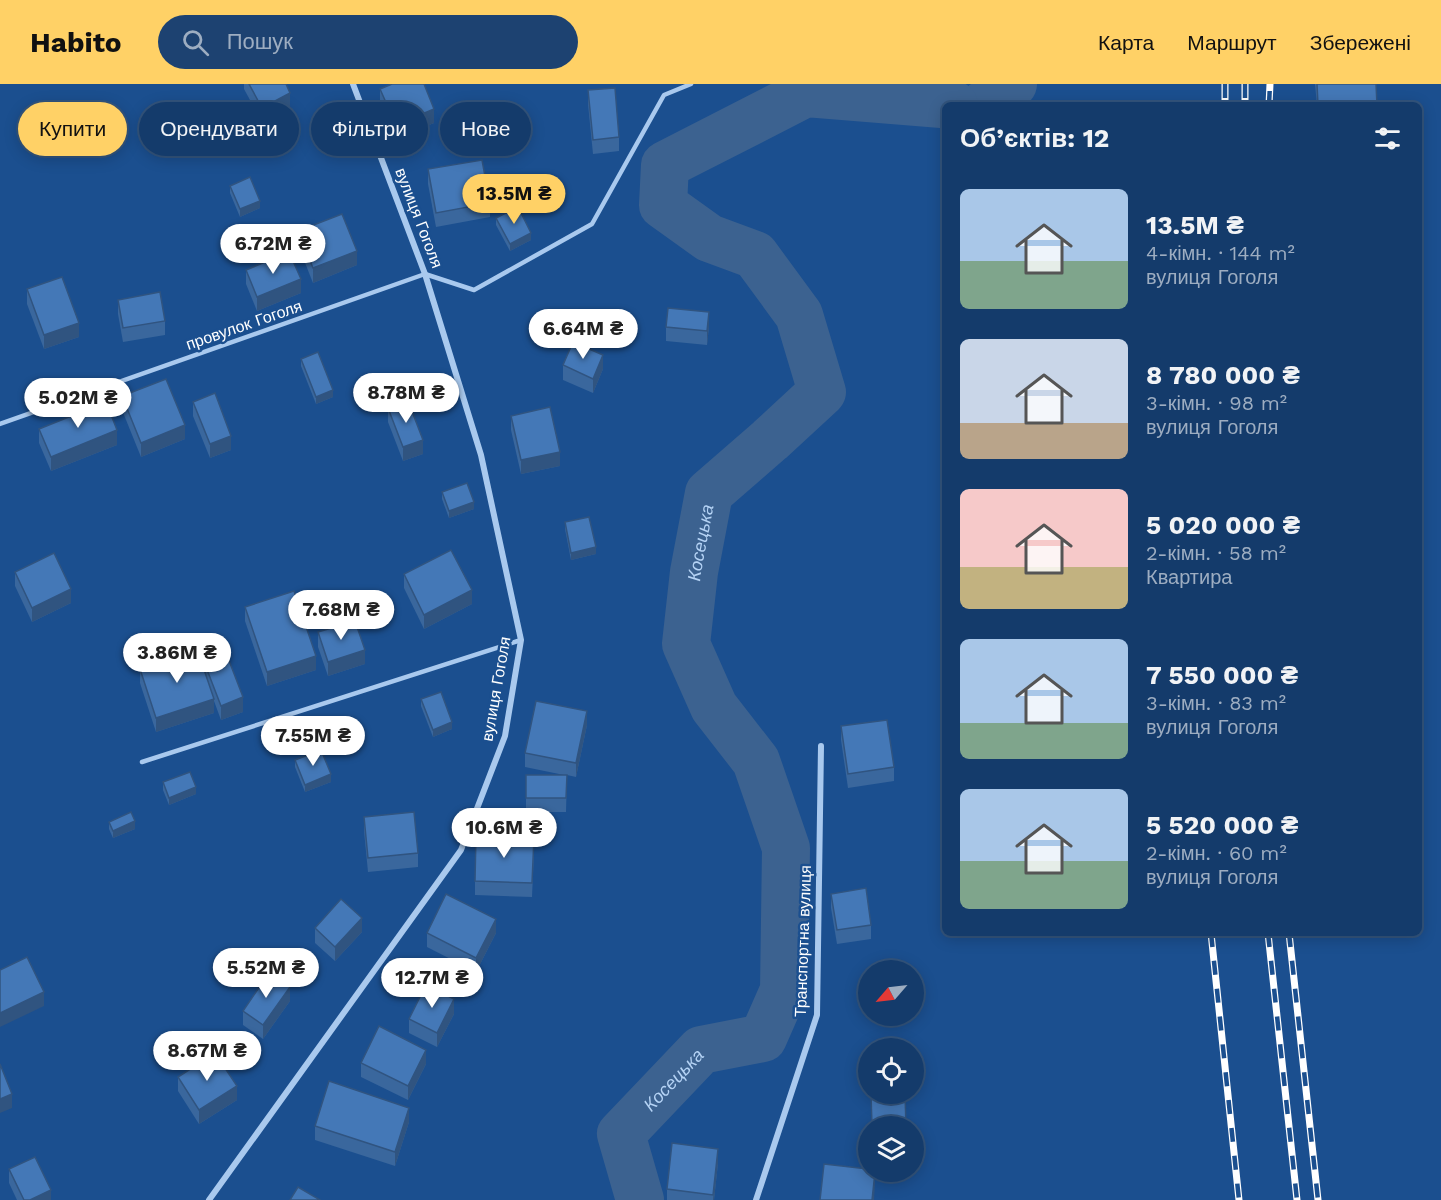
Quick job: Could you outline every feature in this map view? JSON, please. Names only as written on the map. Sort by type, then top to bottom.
[{"type":"street","name":"вулиця Гоголя","points":[[209,1200],[461,850],[505,736],[522,640],[481,455],[425,274],[353,84]]},
{"type":"street","name":"Транспортна вулиця","points":[[756,1200],[818,1015],[821,746]]},
{"type":"lane","points":[[425,274],[474,290],[592,224],[664,95],[691,84]]},
{"type":"lane","name":"провулок Гоголя","points":[[0,424],[425,274]]},
{"type":"lane","points":[[142,762],[522,640]]},
{"type":"building","points":[[249,84],[286,84],[290,93],[273,102],[259,102]]},
{"type":"building","points":[[392,84],[424,84],[434,109],[428,112],[428,102],[386,102],[380,89]]},
{"type":"building","points":[[1317,84],[1376,84],[1377,102],[1318,102]]},
{"type":"building","points":[[615,88],[619,137],[593,140],[588,90]]},
{"type":"building","points":[[482,160],[490,203],[436,213],[428,169]]},
{"type":"building","points":[[250,177],[260,201],[240,209],[230,186]]},
{"type":"building","points":[[518,207],[531,233],[510,244],[496,218]]},
{"type":"building","points":[[342,214],[357,251],[313,268],[298,231]]},
{"type":"building","points":[[289,252],[301,279],[257,297],[246,270]]},
{"type":"building","points":[[62,277],[79,323],[44,335],[27,289]]},
{"type":"building","points":[[160,292],[165,321],[123,328],[118,300]]},
{"type":"building","points":[[668,308],[709,312],[707,331],[666,327]]},
{"type":"building","points":[[573,342],[603,355],[593,379],[563,365]]},
{"type":"building","points":[[318,352],[333,390],[316,397],[301,359]]},
{"type":"building","points":[[166,379],[185,425],[141,443],[122,396]]},
{"type":"building","points":[[215,393],[231,436],[210,444],[193,402]]},
{"type":"building","points":[[408,401],[423,440],[403,447],[388,408]]},
{"type":"building","points":[[106,402],[117,430],[51,457],[39,429]]},
{"type":"building","points":[[550,407],[560,452],[521,460],[511,416]]},
{"type":"building","points":[[467,483],[474,502],[449,511],[442,492]]},
{"type":"building","points":[[589,517],[596,547],[571,553],[565,522]]},
{"type":"building","points":[[451,550],[472,590],[424,615],[404,574]]},
{"type":"building","points":[[54,553],[71,589],[32,608],[15,572]]},
{"type":"building","points":[[294,591],[316,656],[267,672],[245,607]]},
{"type":"building","points":[[355,621],[365,650],[328,662],[318,632]]},
{"type":"building","points":[[197,649],[214,699],[156,718],[140,669]]},
{"type":"building","points":[[228,658],[243,697],[221,706],[206,667]]},
{"type":"building","points":[[441,692],[452,722],[433,730],[421,699]]},
{"type":"building","points":[[536,701],[587,711],[576,763],[525,753]]},
{"type":"building","points":[[887,720],[894,767],[848,774],[841,726]]},
{"type":"building","points":[[321,750],[331,774],[305,785],[295,760]]},
{"type":"building","points":[[190,772],[196,787],[169,798],[163,782]]},
{"type":"building","points":[[526,775],[567,775],[566,798],[526,798]]},
{"type":"building","points":[[131,812],[135,821],[113,831],[109,822]]},
{"type":"building","points":[[414,812],[418,853],[368,858],[364,817]]},
{"type":"building","points":[[476,834],[534,837],[532,883],[475,881]]},
{"type":"building","points":[[866,888],[871,925],[837,930],[831,894]]},
{"type":"building","points":[[446,894],[496,919],[476,958],[427,933]]},
{"type":"building","points":[[341,899],[362,918],[335,947],[315,928]]},
{"type":"building","points":[[27,957],[44,992],[0,1013],[0,970]]},
{"type":"building","points":[[269,973],[290,987],[263,1025],[243,1011]]},
{"type":"building","points":[[426,985],[454,999],[437,1033],[409,1019]]},
{"type":"building","points":[[379,1026],[426,1050],[408,1086],[361,1063]]},
{"type":"building","points":[[215,1053],[237,1086],[199,1110],[178,1077]]},
{"type":"building","points":[[0,1064],[12,1094],[0,1099]]},
{"type":"building","points":[[329,1081],[409,1108],[395,1152],[315,1126]]},
{"type":"building","points":[[871,1104],[905,1104],[906,1116],[872,1116]]},
{"type":"building","points":[[672,1143],[718,1149],[713,1195],[667,1189]]},
{"type":"building","points":[[35,1157],[51,1190],[30,1200],[24,1200],[9,1169]]},
{"type":"building","points":[[824,1164],[858,1168],[858,1182],[874,1182],[872,1200],[820,1200]]},
{"type":"building","points":[[298,1187],[320,1200],[290,1200]]},
{"type":"waterway","name":"Косецька","points":[[987,102],[1013,84]]},
{"type":"waterway","name":"Косецька","points":[[640,1200],[621,1134],[701,1050],[763,1038],[784,990],[786,848],[756,761],[714,707],[686,644],[694,572],[709,493],[822,392],[799,315],[755,255],[709,238],[663,205],[665,165],[806,93],[942,104]]},
{"type":"railway","points":[[1225,84],[1225,102]]},
{"type":"railway","points":[[1245,84],[1245,102]]},
{"type":"railway","points":[[1269,102],[1270,84]]},
{"type":"railway","points":[[1211,936],[1239,1200]]},
{"type":"railway","points":[[1268,936],[1297,1200]]},
{"type":"railway","points":[[1289,936],[1318,1200]]}]
